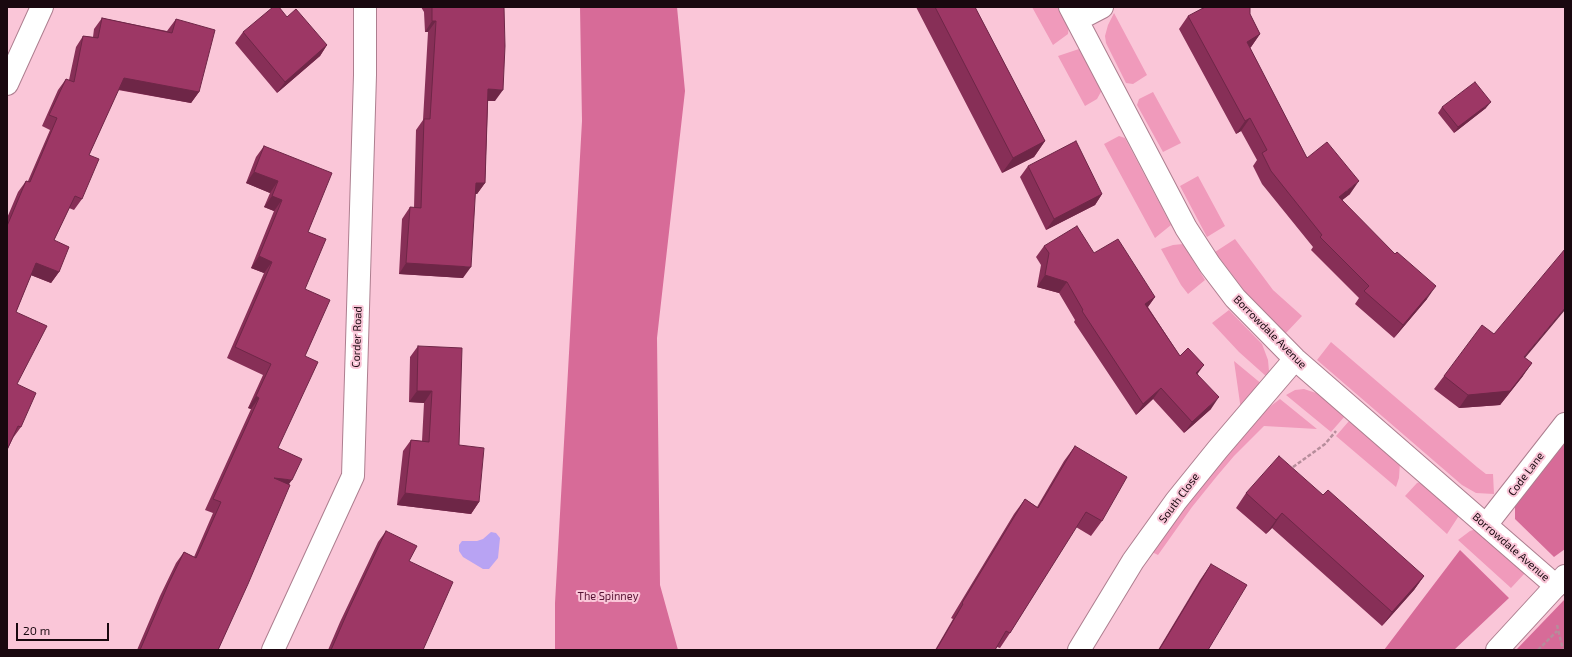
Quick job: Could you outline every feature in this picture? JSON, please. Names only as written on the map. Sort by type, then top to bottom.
[{"type":"street","points":[[7,84],[42,7]]},
{"type":"street","name":"Corder Road","points":[[273,650],[353,476],[365,75],[365,7]]},
{"type":"street","points":[[1073,14],[1102,7]]},
{"type":"street","name":"Borrowdale Avenue","points":[[1073,14],[1186,228],[1234,298],[1295,359],[1486,525],[1560,581]]},
{"type":"street","name":"South Close","points":[[1079,650],[1133,561],[1172,506],[1218,449],[1295,359]]},
{"type":"street","name":"Code Lane","points":[[1486,525],[1565,424]]},
{"type":"street","points":[[1497,650],[1560,581]]},
{"type":"path","points":[[1293,466],[1331,437]]},
{"type":"path","points":[[1538,650],[1557,630]]},
{"type":"shaded area","points":[[1032,7],[1058,7],[1069,25],[1068,34],[1053,45]]},
{"type":"shaded area","points":[[1114,13],[1147,75],[1133,84],[1126,83],[1106,43],[1105,36],[1108,25]]},
{"type":"shaded area","points":[[1079,49],[1102,90],[1097,99],[1085,106],[1058,56]]},
{"type":"shaded area","points":[[1153,92],[1181,143],[1163,152],[1137,105],[1139,99]]},
{"type":"shaded area","points":[[1119,136],[1125,138],[1171,225],[1155,238],[1104,144]]},
{"type":"shaded area","points":[[1198,176],[1225,226],[1207,237],[1180,186]]},
{"type":"shaded area","points":[[1235,239],[1273,290],[1302,316],[1285,334],[1246,293],[1215,252]]},
{"type":"shaded area","points":[[1183,244],[1205,280],[1188,294],[1181,285],[1161,249],[1173,245]]},
{"type":"shaded area","points":[[1229,310],[1262,344],[1268,360],[1269,371],[1267,377],[1239,352],[1212,323]]},
{"type":"shaded area","points":[[1331,342],[1477,467],[1486,474],[1493,474],[1494,494],[1476,493],[1462,485],[1317,360]]},
{"type":"shaded area","points":[[1234,361],[1263,385],[1241,410]]},
{"type":"shaded area","points":[[1304,389],[1319,394],[1345,416],[1331,432],[1286,395],[1295,390]]},
{"type":"shaded area","points":[[1280,399],[1317,429],[1264,426],[1234,456],[1217,476],[1192,507],[1158,555],[1152,552],[1220,460],[1268,408]]},
{"type":"shaded area","points":[[1349,421],[1400,462],[1399,478],[1396,487],[1336,436]]},
{"type":"shaded area","points":[[1423,481],[1460,514],[1447,534],[1405,496],[1417,483]]},
{"type":"shaded area","points":[[1476,529],[1525,573],[1511,588],[1458,540],[1470,531]]},
{"type":"shaded area","points":[[491,532],[496,533],[500,538],[498,558],[489,569],[483,569],[463,557],[459,551],[459,545],[462,541],[477,541],[483,539]]},
{"type":"green space","name":"The Spinney","points":[[580,7],[677,7],[685,91],[657,338],[660,585],[678,650],[555,650],[555,603],[582,121]]},
{"type":"green space","points":[[1565,440],[1565,549],[1554,557],[1515,519],[1515,498]]},
{"type":"green space","points":[[1460,550],[1509,598],[1454,650],[1384,650]]},
{"type":"green space","points":[[1565,599],[1565,650],[1516,650]]},
{"type":"building","points":[[273,7],[279,7],[287,17],[296,9],[327,45],[285,82],[243,32]]},
{"type":"building","points":[[432,7],[504,7],[505,46],[503,90],[488,89],[485,183],[476,183],[471,267],[406,263],[410,207],[421,208],[424,119],[430,119],[436,21],[432,21]]},
{"type":"building","points":[[935,7],[975,7],[1045,141],[1013,158]]},
{"type":"building","points":[[1205,7],[1250,7],[1250,14],[1260,34],[1247,42],[1307,158],[1327,142],[1359,181],[1339,197],[1395,254],[1397,252],[1436,286],[1403,325],[1364,291],[1369,286],[1320,237],[1322,235],[1271,171],[1262,153],[1267,150],[1250,118],[1245,121],[1188,16]]},
{"type":"building","points":[[102,18],[172,33],[176,19],[215,30],[199,92],[124,78],[89,155],[99,159],[82,199],[75,196],[54,240],[69,247],[59,272],[36,263],[16,312],[47,326],[17,384],[36,393],[21,427],[18,426],[7,450],[7,226],[26,181],[30,182],[57,118],[49,115],[66,79],[74,82],[83,36],[98,38]]},
{"type":"building","points":[[1475,82],[1491,102],[1458,127],[1442,107]]},
{"type":"building","points":[[1076,141],[1102,194],[1054,219],[1028,166]]},
{"type":"building","points":[[264,146],[332,173],[308,232],[326,239],[305,289],[330,300],[305,356],[318,362],[278,448],[302,459],[292,480],[274,478],[290,485],[218,650],[140,650],[184,552],[196,558],[221,502],[213,499],[259,398],[256,396],[271,364],[235,347],[272,262],[259,256],[282,200],[272,196],[278,181],[254,172]]},
{"type":"building","points":[[1077,226],[1094,253],[1118,239],[1155,297],[1145,304],[1180,356],[1188,348],[1204,365],[1196,373],[1219,397],[1192,422],[1161,388],[1143,404],[1082,311],[1083,310],[1067,282],[1045,275],[1049,253],[1044,246]]},
{"type":"building","points":[[1565,249],[1565,308],[1524,357],[1532,363],[1510,391],[1468,395],[1444,376],[1482,325],[1494,334]]},
{"type":"building","points":[[418,346],[462,348],[459,445],[484,448],[479,502],[405,493],[411,440],[429,442],[432,391],[417,391]]},
{"type":"building","points":[[1075,446],[1127,477],[1102,521],[1086,512],[1010,633],[1006,631],[995,650],[936,650],[963,604],[962,603],[1025,499],[1038,508]]},
{"type":"building","points":[[1279,456],[1323,495],[1328,490],[1424,576],[1392,612],[1282,513],[1276,520],[1246,493]]},
{"type":"building","points":[[386,531],[417,546],[409,561],[453,582],[423,650],[331,650],[348,611]]},
{"type":"building","points":[[1211,564],[1247,585],[1208,650],[1159,650]]}]
